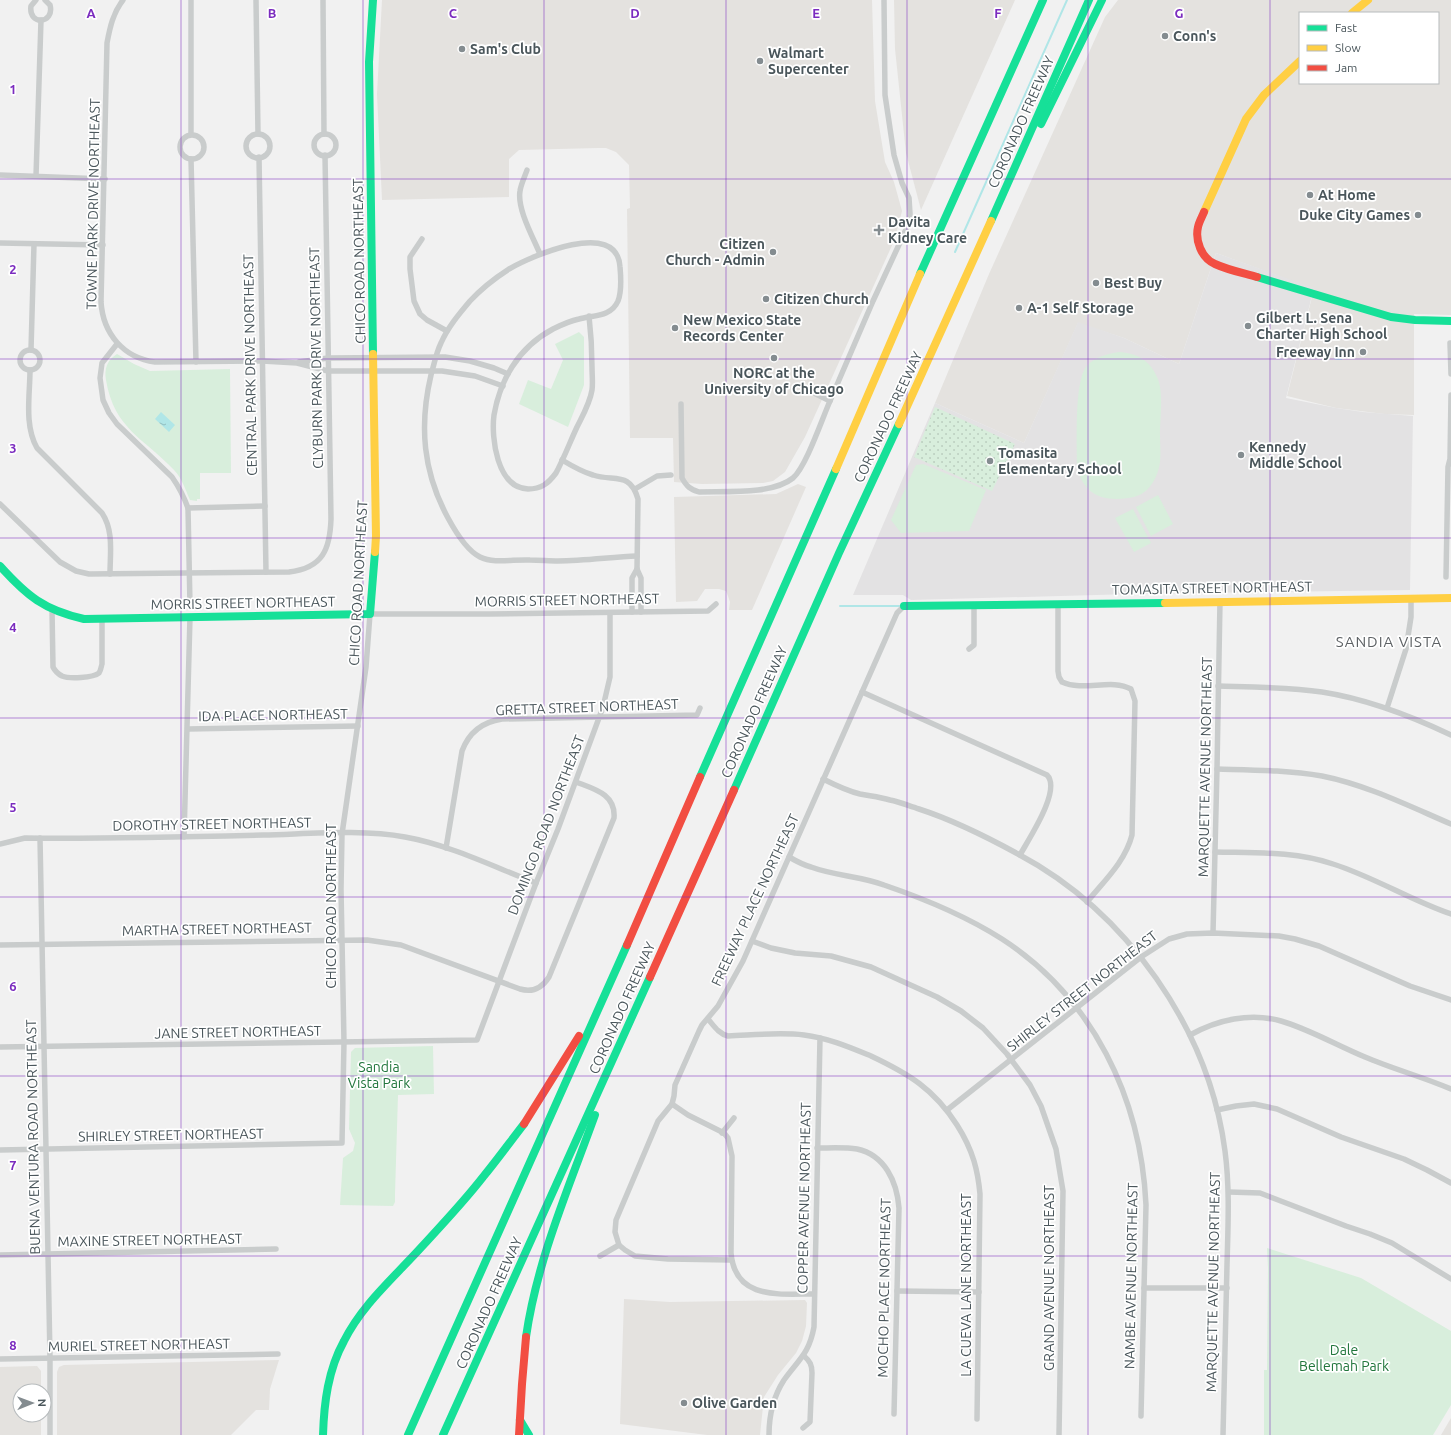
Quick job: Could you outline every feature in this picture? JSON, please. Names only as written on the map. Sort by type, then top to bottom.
[{"type":"main road","name":"CHICO ROAD NORTHEAST","points":[[370,614],[376,536],[369,62],[374,0]]},
{"type":"main road","points":[[983,134],[1036,0]]},
{"type":"main road","name":"CORONADO FREEWAY","points":[[408,1435],[630,938],[922,270],[1044,0]]},
{"type":"main road","name":"CORONADO FREEWAY","points":[[444,1435],[840,553],[908,406],[1089,0]]},
{"type":"main road","points":[[1020,156],[1046,116],[1102,0]]},
{"type":"main road","points":[[1353,12],[1368,0]]},
{"type":"main road","points":[[1299,62],[1274,84],[1246,119],[1198,225],[1198,240],[1203,253],[1208,260],[1214,264],[1391,317],[1408,320],[1451,321]]},
{"type":"main road","name":"MORRIS STREET NORTHEAST","points":[[0,566],[33,600],[52,610],[84,618],[102,619],[370,614]]},
{"type":"main road","name":"TOMASITA STREET NORTHEAST","points":[[904,606],[1058,605],[1451,598]]},
{"type":"main road","points":[[323,1435],[324,1406],[332,1370],[343,1342],[356,1320],[373,1298],[475,1189],[527,1120],[574,1045],[630,938]]},
{"type":"main road","points":[[519,1435],[527,1332],[535,1292],[558,1217],[625,1034]]},
{"type":"main road","points":[[319,1435],[321,1399],[328,1370],[345,1330],[349,1324],[356,1320]]},
{"type":"main road","points":[[329,1435],[330,1407],[334,1385],[344,1354],[357,1329],[358,1324],[356,1320]]},
{"type":"main road","points":[[520,1420],[530,1435]]},
{"type":"street","points":[[36,0],[31,6],[31,13],[35,18],[41,20],[47,18],[51,12],[50,5],[45,0]]},
{"type":"street","points":[[191,0],[191,134]]},
{"type":"street","points":[[256,0],[258,134]]},
{"type":"street","points":[[323,0],[324,134]]},
{"type":"street","points":[[681,404],[682,478],[687,486],[692,490],[705,492],[760,489],[776,486],[790,479],[801,468],[873,301],[909,223],[909,198],[898,172],[884,95],[884,0]]},
{"type":"street","name":"TOWNE PARK DRIVE NORTHEAST","points":[[121,1],[109,30],[108,43],[101,309],[107,328],[117,344],[134,356],[151,362],[262,361],[297,363],[328,371],[433,370],[475,376],[503,386]]},
{"type":"street","points":[[36,176],[41,20]]},
{"type":"street","points":[[191,134],[199,136],[204,142],[205,146],[201,156],[191,159],[184,156],[180,145],[184,138],[191,134]]},
{"type":"street","points":[[258,134],[267,138],[270,146],[267,154],[259,157],[250,154],[247,144],[252,136],[258,134]]},
{"type":"street","points":[[321,134],[332,136],[336,144],[333,152],[325,156],[317,152],[314,144],[316,138],[321,134]]},
{"type":"street","name":"CLYBURN PARK DRIVE NORTHEAST","points":[[266,572],[297,571],[315,564],[321,559],[325,552],[331,534],[325,156]]},
{"type":"street","name":"CENTRAL PARK DRIVE NORTHEAST","points":[[259,157],[266,572]]},
{"type":"street","points":[[191,159],[196,362]]},
{"type":"street","points":[[527,170],[520,189],[520,200],[522,210],[540,254]]},
{"type":"street","points":[[0,175],[105,180]]},
{"type":"street","points":[[422,239],[410,257],[414,301],[420,314],[427,320],[447,331]]},
{"type":"street","points":[[0,243],[103,245]]},
{"type":"street","points":[[589,316],[592,342],[592,392],[554,475],[549,481],[536,488],[524,489],[514,486],[508,480],[503,472],[496,450],[494,414],[508,374],[521,354],[541,337],[565,324],[589,316],[603,315],[610,311],[616,305],[620,291],[620,264],[617,254],[610,247],[602,243],[570,246],[540,254],[507,270],[476,295],[447,331],[441,342],[436,357],[426,399],[424,424],[425,449],[430,476],[442,507],[450,522],[465,543],[482,558],[492,560],[560,561],[638,556]]},
{"type":"street","points":[[31,350],[34,244]]},
{"type":"street","points":[[1450,343],[1451,374]]},
{"type":"street","points":[[117,344],[102,363],[100,378],[103,400],[109,413],[118,424],[172,477],[179,487],[188,508],[190,604]]},
{"type":"street","points":[[31,350],[39,355],[40,361],[38,367],[30,370],[22,367],[20,360],[22,354],[31,350]]},
{"type":"street","name":"TOWNE PARK DRIVE NORTHEAST","points":[[297,363],[328,358],[456,358],[494,368],[508,374]]},
{"type":"street","points":[[30,370],[30,427],[33,441],[37,448],[102,513],[105,518],[109,525],[110,534],[110,574]]},
{"type":"street","points":[[804,388],[830,401]]},
{"type":"street","points":[[1446,577],[1449,544],[1447,508],[1448,465],[1450,459],[1451,395]]},
{"type":"street","points":[[562,460],[593,475],[624,480],[635,489],[638,499],[638,556],[637,569],[632,578],[632,612]]},
{"type":"street","points":[[635,489],[657,476],[671,475]]},
{"type":"street","points":[[0,504],[66,567],[76,572],[90,574],[266,572]]},
{"type":"street","points":[[188,508],[265,506]]},
{"type":"street","points":[[637,569],[641,578],[641,612]]},
{"type":"street","points":[[1387,708],[1406,649],[1411,617],[1411,598]]},
{"type":"street","name":"MARQUETTE AVENUE NORTHEAST","points":[[1213,933],[1220,602]]},
{"type":"street","name":"MORRIS STREET NORTHEAST","points":[[370,614],[708,611],[716,604]]},
{"type":"street","points":[[969,649],[974,645],[974,605]]},
{"type":"street","points":[[1058,605],[1058,671],[1062,682],[1075,685],[1122,685],[1131,690],[1135,701],[1132,835],[1128,848],[1119,864],[1087,902]]},
{"type":"street","name":"FREEWAY PLACE NORTHEAST","points":[[619,1245],[615,1232],[616,1220],[658,1121],[672,1104],[675,1085],[702,1025],[708,1020],[728,991],[897,613],[904,606]]},
{"type":"street","points":[[52,610],[53,667],[59,674],[66,677],[96,675],[101,669],[102,619]]},
{"type":"street","name":"DOMINGO ROAD NORTHEAST","points":[[477,1040],[600,717],[610,677],[610,613]]},
{"type":"street","name":"CHICO ROAD NORTHEAST","points":[[342,1143],[344,1042],[342,834],[366,667],[370,614]]},
{"type":"street","points":[[184,837],[190,617]]},
{"type":"street","points":[[1218,686],[1302,690],[1351,698],[1387,708],[1424,722],[1451,735]]},
{"type":"street","points":[[862,692],[1050,777],[1050,786],[1045,810],[1020,854]]},
{"type":"street","name":"GRETTA STREET NORTHEAST","points":[[446,848],[462,751],[468,739],[475,730],[489,722],[502,719],[697,715],[700,708]]},
{"type":"street","name":"IDA PLACE NORTHEAST","points":[[188,729],[358,726]]},
{"type":"street","points":[[1217,769],[1276,771],[1323,776],[1383,794],[1451,824]]},
{"type":"street","name":"MARQUETTE AVENUE NORTHEAST","points":[[823,779],[858,794],[889,800],[922,810],[970,830],[1020,854],[1058,878],[1115,927],[1161,984],[1180,1014],[1206,1074],[1217,1110],[1225,1150],[1228,1192],[1223,1435]]},
{"type":"street","name":"MARTHA STREET NORTHEAST","points":[[0,945],[342,939],[367,940],[401,945],[520,989],[528,991],[536,989],[549,977],[613,823],[614,808],[608,798],[600,792],[576,782]]},
{"type":"street","name":"DOROTHY STREET NORTHEAST","points":[[0,844],[19,839],[40,838],[342,834],[398,836],[420,840],[446,848],[536,883]]},
{"type":"street","name":"BUENA VENTURA ROAD NORTHEAST","points":[[40,838],[50,1358],[50,1435]]},
{"type":"street","points":[[1215,852],[1286,854],[1332,863],[1451,914]]},
{"type":"street","name":"NAMBE AVENUE NORTHEAST","points":[[789,857],[811,867],[883,884],[940,907],[980,926],[1003,940],[1032,962],[1054,983],[1077,1009],[1097,1037],[1110,1059],[1120,1082],[1136,1127],[1142,1157],[1145,1186],[1141,1416]]},
{"type":"street","name":"SHIRLEY STREET NORTHEAST","points":[[947,1110],[1077,1009],[1140,957],[1162,943],[1187,934],[1213,933],[1279,936],[1295,939],[1319,946],[1410,986],[1451,1000]]},
{"type":"street","points":[[752,940],[771,948],[795,953],[831,956],[871,968],[905,982],[937,997],[961,1011],[983,1028],[1012,1060]]},
{"type":"street","points":[[1190,1035],[1215,1024],[1240,1018],[1280,1020],[1367,1058],[1451,1089]]},
{"type":"street","points":[[708,1020],[723,1035],[728,1036],[789,1034],[832,1040],[901,1071],[925,1086],[947,1110]]},
{"type":"street","name":"COPPER AVENUE NORTHEAST","points":[[770,1435],[770,1411],[776,1394],[784,1380],[804,1356],[812,1339],[813,1333],[820,1038]]},
{"type":"street","name":"JANE STREET NORTHEAST","points":[[0,1047],[477,1040]]},
{"type":"street","name":"GRAND AVENUE NORTHEAST","points":[[1012,1060],[1030,1085],[1048,1123],[1056,1149],[1063,1191],[1059,1435]]},
{"type":"street","points":[[672,1104],[688,1115],[722,1132],[728,1138],[732,1156],[731,1260],[736,1272],[742,1280],[760,1292],[771,1294],[814,1294]]},
{"type":"street","points":[[1217,1110],[1254,1104],[1277,1109],[1341,1137],[1404,1158],[1451,1183]]},
{"type":"street","name":"LA CUEVA LANE NORTHEAST","points":[[947,1110],[970,1150],[976,1170],[981,1206],[977,1419]]},
{"type":"street","points":[[722,1132],[734,1118]]},
{"type":"street","name":"SHIRLEY STREET NORTHEAST","points":[[0,1150],[342,1143]]},
{"type":"street","name":"MOCHO PLACE NORTHEAST","points":[[817,1148],[856,1149],[864,1151],[878,1159],[885,1166],[896,1185],[899,1208],[894,1414]]},
{"type":"street","points":[[1228,1192],[1260,1193],[1370,1234],[1392,1243],[1451,1279]]},
{"type":"street","points":[[600,1256],[619,1245],[629,1253],[642,1257],[731,1260]]},
{"type":"street","name":"MAXINE STREET NORTHEAST","points":[[0,1255],[276,1249]]},
{"type":"street","points":[[1144,1288],[1227,1288]]},
{"type":"street","points":[[897,1291],[979,1292]]},
{"type":"street","name":"MURIEL STREET NORTHEAST","points":[[0,1359],[278,1354]]},
{"type":"street","points":[[803,1428],[810,1422],[812,1373],[812,1366],[809,1360],[804,1356]]},
{"type":"shaded area","points":[[382,0],[872,0],[875,101],[885,162],[894,182],[902,211],[894,241],[805,437],[785,472],[773,481],[763,483],[702,484],[674,482],[673,438],[630,438],[627,209],[630,208],[629,165],[616,152],[606,148],[519,150],[509,159],[509,197],[382,200],[377,94]]},
{"type":"shaded area","points":[[894,0],[1015,0],[921,210],[906,153],[895,49]]},
{"type":"shaded area","points":[[1118,0],[1451,0],[1451,315],[1414,314],[1414,415],[1384,414],[1336,408],[1287,396],[1314,289],[1216,253],[1179,364],[1124,338],[1078,323],[1024,443],[935,403],[989,274],[1105,17]]},
{"type":"shaded area","points":[[1216,253],[1314,288],[1286,398],[1363,412],[1413,416],[1410,590],[1132,594],[911,600],[903,595],[853,595],[935,403],[1024,443],[1078,322],[1124,338],[1179,364]]},
{"type":"shaded area","points":[[798,484],[806,487],[752,610],[729,610],[730,602],[726,591],[719,589],[705,589],[697,601],[676,602],[674,497],[776,494]]},
{"type":"shaded area","points":[[624,1299],[670,1302],[805,1300],[807,1303],[806,1326],[802,1341],[796,1353],[778,1375],[764,1397],[760,1435],[707,1435],[620,1424]]},
{"type":"shaded area","points":[[279,1360],[270,1389],[269,1410],[256,1410],[231,1435],[57,1435],[57,1372],[59,1367],[64,1365]]},
{"type":"shaded area","points":[[37,1366],[41,1371],[41,1383],[12,1383],[12,1423],[41,1423],[41,1435],[0,1435],[0,1367]]},
{"type":"shaded area","points":[[1451,1418],[1451,1435],[1441,1435]]},
{"type":"green space","points":[[579,332],[584,337],[584,385],[568,427],[519,404],[528,380],[551,389],[563,360],[555,344]]},
{"type":"green space","points":[[1119,352],[1142,358],[1154,371],[1157,377],[1161,397],[1160,459],[1156,477],[1147,490],[1138,496],[1110,499],[1095,494],[1089,490],[1080,477],[1077,468],[1078,400],[1082,375],[1086,367],[1097,358]]},
{"type":"green space","points":[[117,354],[150,371],[230,369],[231,473],[200,473],[200,499],[197,499],[197,501],[190,500],[177,473],[123,422],[116,410],[110,397],[105,372],[111,359]]},
{"type":"green space","points":[[935,407],[1015,444],[992,491],[914,457]]},
{"type":"green space","points":[[923,464],[986,490],[969,531],[901,533],[891,520],[916,465]]},
{"type":"green space","points":[[1158,495],[1173,524],[1151,536],[1136,507]]},
{"type":"green space","points":[[1133,509],[1151,543],[1134,552],[1115,518]]},
{"type":"green space","name":"Sandia Vista Park","points":[[433,1046],[434,1094],[398,1095],[395,1202],[393,1206],[340,1205],[343,1158],[353,1151],[355,1143],[349,1129],[351,1052],[355,1048]]},
{"type":"green space","name":"Dale Bellemah Park","points":[[1267,1248],[1361,1278],[1451,1331],[1451,1405],[1433,1435],[1264,1435],[1264,1370],[1267,1370]]},
{"type":"water","points":[[1336,347],[1342,348],[1342,360],[1334,359]]},
{"type":"water","points":[[161,412],[175,425],[169,432],[155,419]]},
{"type":"waterway","points":[[955,252],[1067,0]]},
{"type":"waterway","points":[[840,606],[903,606]]},
{"type":"traffic: fast","points":[[373,0],[369,62],[373,354]]},
{"type":"traffic: fast","points":[[920,274],[1043,0]]},
{"type":"traffic: fast","points":[[991,221],[1089,0]]},
{"type":"traffic: fast","points":[[1041,124],[1102,0]]},
{"type":"traffic: fast","points":[[1257,277],[1391,317],[1415,320],[1451,321]]},
{"type":"traffic: fast","points":[[734,790],[839,553],[899,424]]},
{"type":"traffic: fast","points":[[700,777],[836,469]]},
{"type":"traffic: fast","points":[[0,566],[19,586],[37,600],[58,611],[84,619],[370,614],[375,552]]},
{"type":"traffic: fast","points":[[904,606],[1165,603]]},
{"type":"traffic: fast","points":[[408,1435],[627,945]]},
{"type":"traffic: fast","points":[[443,1435],[650,977]]},
{"type":"traffic: fast","points":[[526,1337],[531,1308],[546,1252],[595,1115]]},
{"type":"traffic: fast","points":[[323,1435],[324,1411],[334,1363],[351,1329],[376,1295],[467,1197],[524,1124]]},
{"type":"traffic: fast","points":[[520,1420],[529,1435]]},
{"type":"traffic: slow","points":[[1353,12],[1368,0]]},
{"type":"traffic: slow","points":[[1204,212],[1246,119],[1264,95],[1299,62]]},
{"type":"traffic: slow","points":[[899,424],[991,221]]},
{"type":"traffic: slow","points":[[836,469],[920,274]]},
{"type":"traffic: slow","points":[[373,354],[375,552]]},
{"type":"traffic: slow","points":[[1165,603],[1451,598]]},
{"type":"traffic: jam","points":[[1204,212],[1198,225],[1197,237],[1200,248],[1206,258],[1215,264],[1230,270],[1257,277]]},
{"type":"traffic: jam","points":[[627,945],[700,777]]},
{"type":"traffic: jam","points":[[650,977],[734,790]]},
{"type":"traffic: jam","points":[[524,1124],[579,1036]]},
{"type":"traffic: jam","points":[[519,1435],[526,1337]]},
{"type":"place","name":"Conn's","points":[[1165,36]]},
{"type":"place","name":"Sam's Club","points":[[462,49]]},
{"type":"place","name":"Walmart Supercenter","points":[[760,61]]},
{"type":"place","name":"At Home","points":[[1310,195]]},
{"type":"place","name":"Duke City Games","points":[[1418,215]]},
{"type":"place","name":"Davita Kidney Care","points":[[879,230]]},
{"type":"place","name":"Citizen Church - Admin","points":[[773,252]]},
{"type":"place","name":"Best Buy","points":[[1096,283]]},
{"type":"place","name":"Citizen Church","points":[[766,299]]},
{"type":"place","name":"A-1 Self Storage","points":[[1019,308]]},
{"type":"place","name":"Gilbert L. Sena Charter High School","points":[[1248,326]]},
{"type":"place","name":"New Mexico State Records Center","points":[[675,328]]},
{"type":"place","name":"Freeway Inn","points":[[1363,352]]},
{"type":"place","name":"NORC at the University of Chicago","points":[[774,358]]},
{"type":"place","name":"Kennedy Middle School","points":[[1241,455]]},
{"type":"place","name":"Tomasita Elementary School","points":[[990,461]]},
{"type":"place","name":"Olive Garden","points":[[684,1403]]},
{"type":"district","name":"SANDIA VISTA","points":[[1389,642]]}]
